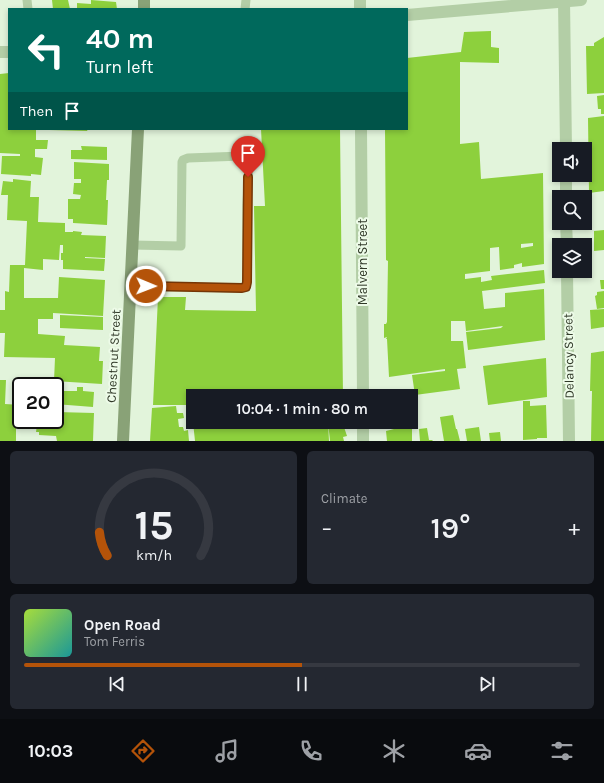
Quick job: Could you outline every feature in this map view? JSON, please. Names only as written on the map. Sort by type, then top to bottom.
[{"type":"street","points":[[408,15],[581,0]]},
{"type":"street","points":[[564,1],[566,142]]},
{"type":"street","name":"Chestnut Street","points":[[123,441],[138,130]]},
{"type":"street","name":"Malvern Street","points":[[361,130],[363,389]]},
{"type":"street","name":"Delancy Street","points":[[567,278],[569,441]]},
{"type":"street","points":[[363,429],[363,441]]},
{"type":"lane","points":[[130,286],[246,287],[249,163],[247,158],[242,156],[188,158],[183,160],[180,246],[132,245]]},
{"type":"building","points":[[52,0],[68,0],[70,8],[53,8]]},
{"type":"building","points":[[91,0],[116,2],[117,8],[77,8],[77,3],[91,4]]},
{"type":"building","points":[[491,31],[491,47],[499,48],[499,63],[460,62],[460,144],[479,142],[481,179],[543,173],[544,264],[522,267],[522,263],[514,265],[514,268],[500,270],[499,247],[490,248],[490,271],[465,274],[465,279],[481,277],[481,282],[492,280],[491,276],[544,270],[545,283],[482,291],[484,309],[505,307],[505,293],[544,289],[545,340],[468,350],[466,332],[501,328],[503,326],[466,331],[465,321],[451,321],[451,341],[463,341],[466,368],[457,369],[460,389],[418,395],[418,389],[414,389],[412,375],[445,371],[445,369],[389,377],[387,337],[384,338],[384,324],[387,322],[388,261],[386,260],[385,130],[408,130],[408,58],[461,52],[464,32]],"holes":[[[533,243],[533,246],[521,248],[521,244]]]},
{"type":"building","points":[[604,37],[604,93],[587,94],[586,46],[594,46],[594,43]]},
{"type":"building","points":[[8,73],[8,130],[36,130],[36,140],[48,140],[47,149],[35,149],[35,157],[43,158],[41,175],[31,174],[31,176],[1,174],[2,156],[20,156],[20,154],[0,153],[0,74]]},
{"type":"building","points":[[604,95],[604,114],[601,114],[601,109],[598,109],[597,96]]},
{"type":"building","points":[[604,116],[604,191],[592,193],[592,190],[589,190],[589,182],[592,182],[592,142],[588,142],[588,118]]},
{"type":"building","points":[[49,130],[88,130],[87,131]]},
{"type":"building","points":[[261,130],[340,130],[343,389],[186,389],[186,405],[153,405],[158,297],[186,297],[185,310],[256,311],[254,206],[265,206]]},
{"type":"building","points":[[81,146],[107,147],[107,160],[71,159],[71,150],[82,150]]},
{"type":"building","points":[[74,162],[109,164],[109,180],[107,180],[106,200],[108,200],[107,225],[73,223],[73,219],[68,219],[68,199],[80,199],[81,195],[73,194],[74,183],[81,183],[81,179],[74,179]]},
{"type":"building","points":[[13,179],[31,181],[30,197],[39,197],[38,222],[65,223],[65,232],[73,231],[82,232],[81,235],[106,236],[105,258],[85,257],[105,259],[104,271],[63,269],[61,253],[63,253],[63,245],[60,245],[59,260],[43,259],[43,270],[24,268],[24,298],[58,298],[59,277],[105,280],[103,316],[53,313],[53,319],[38,319],[38,334],[65,336],[64,345],[100,347],[99,361],[103,361],[102,384],[64,382],[64,377],[54,377],[55,358],[4,357],[5,333],[0,333],[0,310],[5,310],[5,291],[9,292],[10,265],[25,265],[27,221],[7,220],[8,195],[1,195],[3,181],[13,182]]},
{"type":"building","points":[[604,230],[604,250],[594,251],[594,231]]},
{"type":"building","points":[[600,280],[604,280],[604,289],[601,289]]},
{"type":"building","points":[[604,291],[604,308],[597,309],[595,296],[597,295],[597,292]]},
{"type":"building","points":[[604,309],[604,327],[591,329],[590,310]]},
{"type":"building","points":[[60,315],[103,317],[103,330],[60,328]]},
{"type":"building","points":[[604,351],[604,441],[591,441],[591,353]]},
{"type":"building","points":[[546,358],[547,397],[488,405],[483,366]]},
{"type":"building","points":[[0,380],[6,380],[5,404],[12,404],[12,429],[16,429],[16,441],[0,441]]},
{"type":"building","points":[[77,387],[83,387],[83,391],[94,392],[93,407],[64,405],[64,391],[77,391]]},
{"type":"building","points":[[523,401],[530,401],[530,406],[546,405],[547,438],[523,440]]},
{"type":"building","points":[[176,406],[177,413],[183,413],[184,418],[178,419],[179,427],[183,427],[184,431],[188,430],[189,441],[150,441],[152,408]]},
{"type":"building","points":[[64,412],[94,413],[93,441],[57,441],[56,436],[39,435],[39,432],[36,432],[36,429],[64,429]]},
{"type":"building","points":[[453,415],[460,441],[444,441],[440,417]]},
{"type":"building","points":[[479,427],[481,441],[467,441],[465,429]]},
{"type":"building","points":[[427,428],[429,440],[433,441],[420,441],[419,429]]},
{"type":"building","points":[[194,429],[328,429],[329,441],[195,441]]},
{"type":"building","points":[[329,429],[345,429],[347,436],[343,437],[344,441],[330,441]]},
{"type":"building","points":[[394,429],[412,429],[412,441],[387,441],[386,431]]},
{"type":"building","points":[[500,432],[501,441],[490,441],[489,433]]},
{"type":"route","points":[[146,286],[246,287],[248,177]]}]
